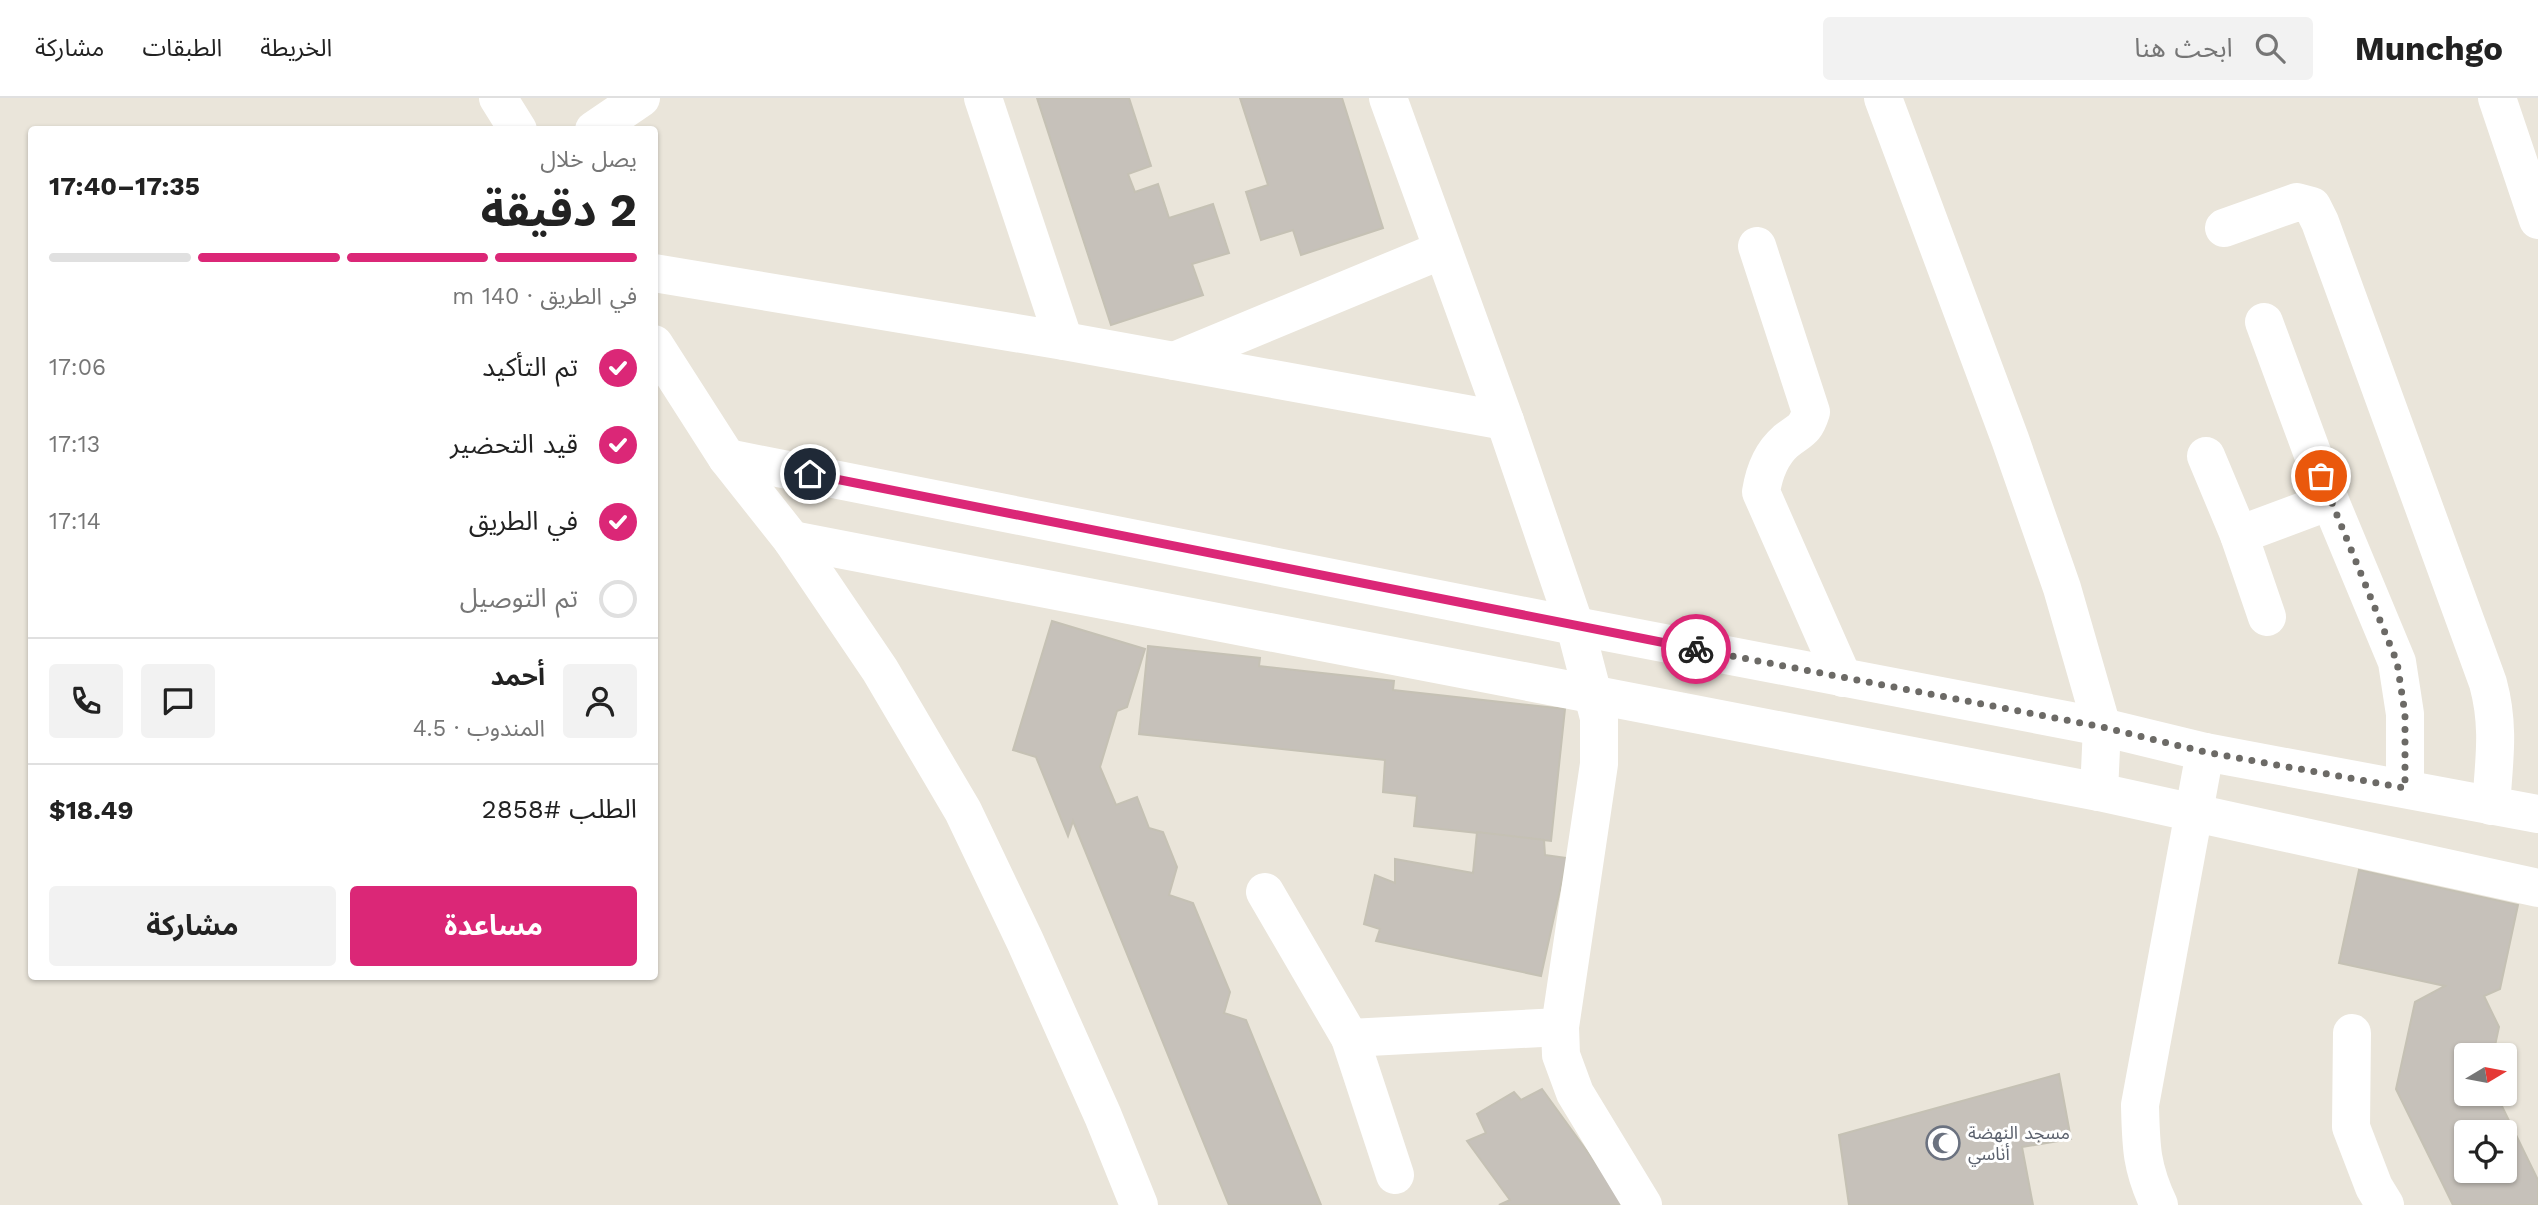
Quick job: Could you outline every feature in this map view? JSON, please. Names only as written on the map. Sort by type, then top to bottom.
[{"type":"street","points":[[498,98],[516,126]]},
{"type":"street","points":[[600,126],[640,98]]},
{"type":"street","points":[[983,98],[1064,341]]},
{"type":"street","points":[[1388,98],[1505,421],[1575,626],[1599,718],[1599,764],[1560,1027],[1561,1055],[1574,1093],[1643,1205]]},
{"type":"street","points":[[1883,98],[2010,439],[2062,588],[2102,727],[2099,792]]},
{"type":"street","points":[[2497,98],[2538,220]]},
{"type":"street","points":[[2224,228],[2297,202],[2312,206],[2320,222],[2488,683],[2495,711],[2496,733],[2491,806]]},
{"type":"street","points":[[1757,246],[1811,412],[1807,427],[1783,443],[1764,471],[1761,492],[1843,678]]},
{"type":"street","points":[[1174,361],[1441,250]]},
{"type":"street","points":[[658,274],[1064,341],[1505,421]]},
{"type":"street","points":[[2264,322],[2330,501],[2397,662],[2405,714],[2405,788]]},
{"type":"street","points":[[658,350],[727,458],[792,540],[880,670],[963,811],[1026,941],[1139,1205]]},
{"type":"street","points":[[2206,456],[2239,535],[2267,617]]},
{"type":"street","points":[[727,458],[2102,727],[2205,752],[2538,814]]},
{"type":"street","points":[[2239,535],[2330,501]]},
{"type":"street","points":[[792,540],[2099,792],[2538,888]]},
{"type":"street","points":[[2159,1205],[2147,1179],[2141,1149],[2140,1105],[2205,752]]},
{"type":"street","points":[[1265,891],[1350,1038],[1395,1175]]},
{"type":"street","points":[[1350,1038],[1560,1027]]},
{"type":"street","points":[[2352,1033],[2351,1127],[2369,1199]]},
{"type":"building","points":[[1037,98],[1129,98],[1151,166],[1128,174],[1135,192],[1158,184],[1169,218],[1213,204],[1229,253],[1192,264],[1203,295],[1111,325]]},
{"type":"building","points":[[1240,98],[1342,98],[1383,228],[1301,255],[1293,230],[1261,240],[1246,192],[1268,185]]},
{"type":"building","points":[[1052,621],[1145,649],[1127,707],[1117,711],[1100,767],[1116,805],[1137,797],[1149,828],[1163,832],[1177,867],[1169,895],[1193,903],[1230,992],[1224,1013],[1246,1020],[1321,1205],[1229,1205],[1073,821],[1068,836],[1036,757],[1013,750]]},
{"type":"building","points":[[1148,646],[1260,658],[1259,666],[1394,681],[1393,690],[1565,709],[1551,841],[1414,826],[1417,796],[1383,792],[1385,760],[1139,734]]},
{"type":"building","points":[[1477,832],[1544,840],[1545,855],[1567,858],[1541,976],[1376,941],[1380,929],[1364,924],[1375,875],[1395,883],[1395,859],[1473,873]]},
{"type":"building","points":[[2359,870],[2518,905],[2500,989],[2484,996],[2499,1027],[2496,1043],[2454,1043],[2454,1106],[2502,1106],[2509,1120],[2454,1120],[2454,1183],[2517,1183],[2517,1137],[2538,1180],[2538,1205],[2453,1205],[2396,1089],[2415,1002],[2445,986],[2339,963]]},
{"type":"building","name":"مسجد النهضة أناسي","points":[[2059,1074],[2071,1139],[2022,1147],[2033,1205],[1849,1205],[1839,1135]]},
{"type":"building","points":[[1542,1089],[1626,1205],[1499,1205],[1510,1200],[1467,1141],[1486,1133],[1477,1114],[1514,1092],[1521,1100]]},
{"type":"way so far","points":[[1696,649],[2102,727],[2205,752],[2405,788],[2405,714],[2397,662],[2321,476]]},
{"type":"place","name":"مسجد النهضة أناسي","points":[[1943,1143]]},
{"type":"route","points":[[810,474],[1696,649]]}]
